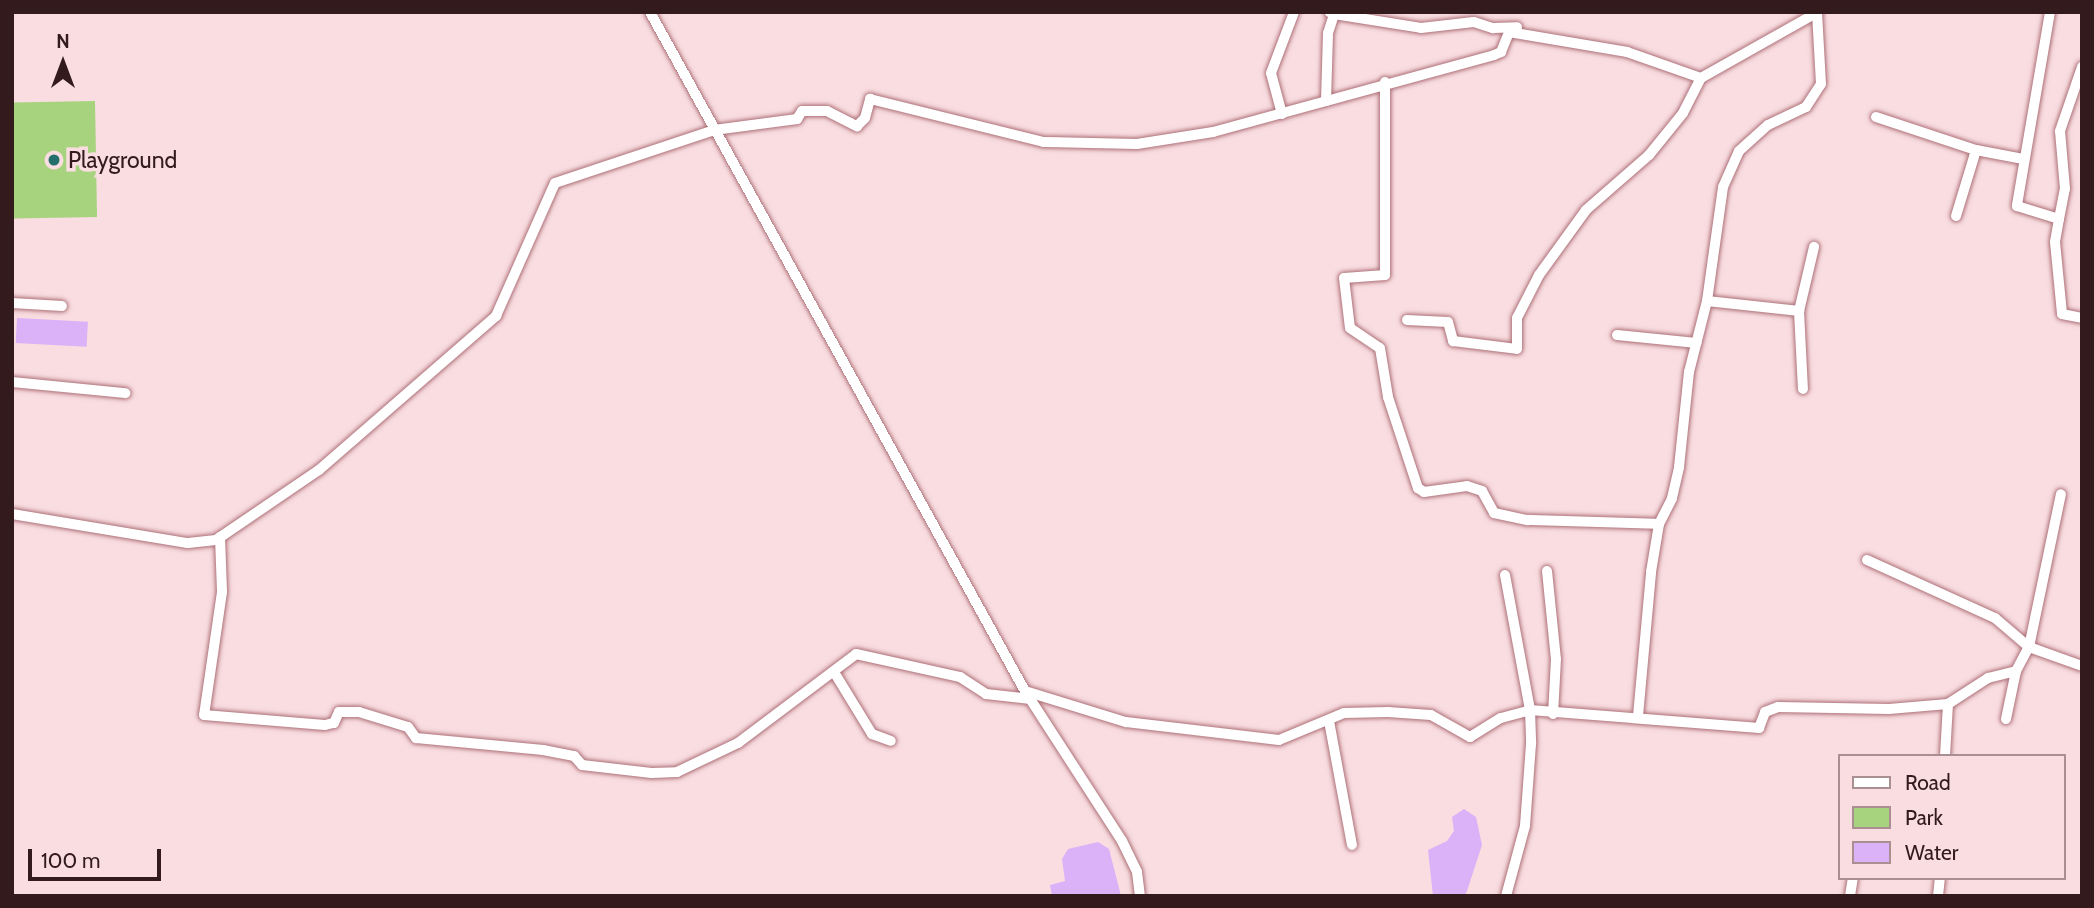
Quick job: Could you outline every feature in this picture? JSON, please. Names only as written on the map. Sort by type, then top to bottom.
[{"type":"street","points":[[650,12],[1028,695],[1122,841],[1137,872],[1140,896]]},
{"type":"street","points":[[1282,114],[1271,73],[1294,12]]},
{"type":"street","points":[[1407,320],[1448,322],[1453,341],[1517,349],[1517,318],[1539,275],[1586,210],[1657,144],[1683,113],[1700,78],[1818,12],[1821,84],[1806,107],[1768,125],[1739,151],[1723,187],[1707,301],[1696,343],[1672,498],[1659,524],[1638,716]]},
{"type":"street","points":[[2050,12],[2017,206],[2059,219]]},
{"type":"street","points":[[1326,101],[1328,33],[1332,13],[1421,28],[1474,23],[1493,28],[1520,27],[1521,32]]},
{"type":"street","points":[[12,514],[188,543],[220,537],[319,470],[496,316],[555,183],[714,130],[797,119],[802,111],[827,111],[857,126],[865,118],[870,99],[1044,142],[1137,144],[1213,132],[1385,82],[1494,55],[1501,52],[1509,32],[1628,52],[1700,78]]},
{"type":"street","points":[[2082,67],[2060,131],[2065,189],[2055,242],[2062,314],[2082,318]]},
{"type":"street","points":[[1385,82],[1385,275],[1344,278],[1350,328],[1380,348],[1388,397],[1418,488],[1424,492],[1467,486],[1482,491],[1494,513],[1528,520],[1659,524]]},
{"type":"street","points":[[1876,117],[1976,150],[2023,159]]},
{"type":"street","points":[[1956,216],[1976,150]]},
{"type":"street","points":[[1803,389],[1798,311],[1814,247]]},
{"type":"street","points":[[1707,301],[1798,311]]},
{"type":"street","points":[[12,303],[62,306]]},
{"type":"street","points":[[1617,335],[1696,343]]},
{"type":"street","points":[[12,382],[125,393]]},
{"type":"street","points":[[2006,719],[2016,671],[2029,647],[2062,494]]},
{"type":"street","points":[[220,537],[222,592],[204,715],[325,725],[334,723],[339,712],[359,712],[408,727],[416,738],[543,750],[574,756],[582,765],[677,772],[738,743],[856,654],[960,677],[986,694],[1028,695],[1126,723],[1279,740],[1344,713],[1431,715],[1470,737],[1501,718],[1530,710],[1553,714],[1638,716],[1700,727],[1759,728],[1765,712],[1778,707],[1889,709],[1948,704],[1988,678],[2016,671]]},
{"type":"street","points":[[1867,560],[1995,618],[2029,647],[2082,666]]},
{"type":"street","points":[[1547,571],[1556,659],[1553,714]]},
{"type":"street","points":[[1505,575],[1530,710],[1525,826],[1506,896]]},
{"type":"street","points":[[834,672],[872,734],[891,741]]},
{"type":"street","points":[[1945,754],[1948,704]]},
{"type":"street","points":[[1329,721],[1352,845]]},
{"type":"green space","name":"Playground","points":[[95,101],[97,217],[14,218],[12,102]]},
{"type":"water","points":[[17,318],[88,322],[87,347],[16,343]]},
{"type":"water","points":[[1464,809],[1476,817],[1482,845],[1467,891],[1464,896],[1433,896],[1428,850],[1447,841],[1454,831],[1452,817]]},
{"type":"water","points":[[1098,842],[1109,849],[1121,896],[1052,896],[1050,885],[1065,881],[1062,859],[1068,849]]},
{"type":"place","name":"Playground","points":[[54,160]]}]
